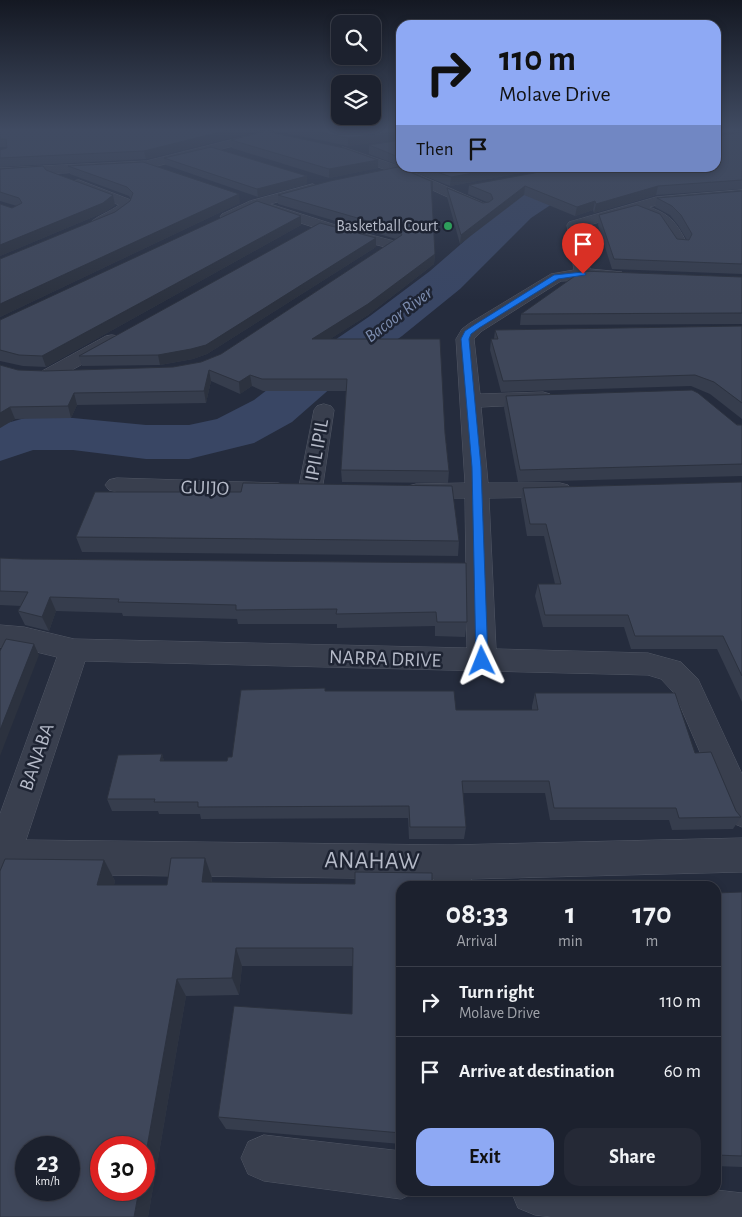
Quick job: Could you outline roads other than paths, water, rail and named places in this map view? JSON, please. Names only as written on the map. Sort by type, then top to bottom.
[{"type":"street","points":[[85,187],[126,203],[120,212],[86,228]]},
{"type":"street","points":[[211,225],[255,204],[318,187]]},
{"type":"street","points":[[434,187],[483,207]]},
{"type":"street","points":[[446,192],[466,188]]},
{"type":"street","points":[[237,197],[318,224],[393,245],[377,256]]},
{"type":"street","points":[[583,274],[574,224],[656,202],[740,197]]},
{"type":"street","points":[[635,207],[669,222],[681,245]]},
{"type":"street","points":[[301,234],[318,224]]},
{"type":"street","points":[[482,661],[469,567],[477,492],[465,339],[468,333],[556,277],[583,274],[633,276]]},
{"type":"street","points":[[88,374],[40,375],[127,331]]},
{"type":"street","points":[[468,333],[502,333]]},
{"type":"street","points":[[469,400],[558,397]]},
{"type":"street","name":"IPIL IPIL","points":[[320,491],[324,410]]},
{"type":"street","name":"GUIJO","points":[[117,485],[320,491]]},
{"type":"street","points":[[398,491],[477,492],[584,489]]},
{"type":"street","name":"NARRA DRIVE","points":[[0,636],[24,638],[74,650],[648,664],[671,670],[687,687],[742,811]]},
{"type":"street","name":"BANABA","points":[[1,860],[74,650]]},
{"type":"street","name":"ANAHAW","points":[[1,860],[452,874],[742,855]]},
{"type":"street","points":[[264,1158],[396,1174]]},
{"type":"street","points":[[575,1196],[742,1217]]},
{"type":"waterway","name":"Bacoor River","points":[[0,444],[25,434],[73,434],[146,442],[189,442],[235,431],[273,411],[324,369],[386,326],[445,280],[519,211],[540,197],[557,191],[581,187]]},
{"type":"place","name":"Basketball Court","points":[[448,226]]}]
